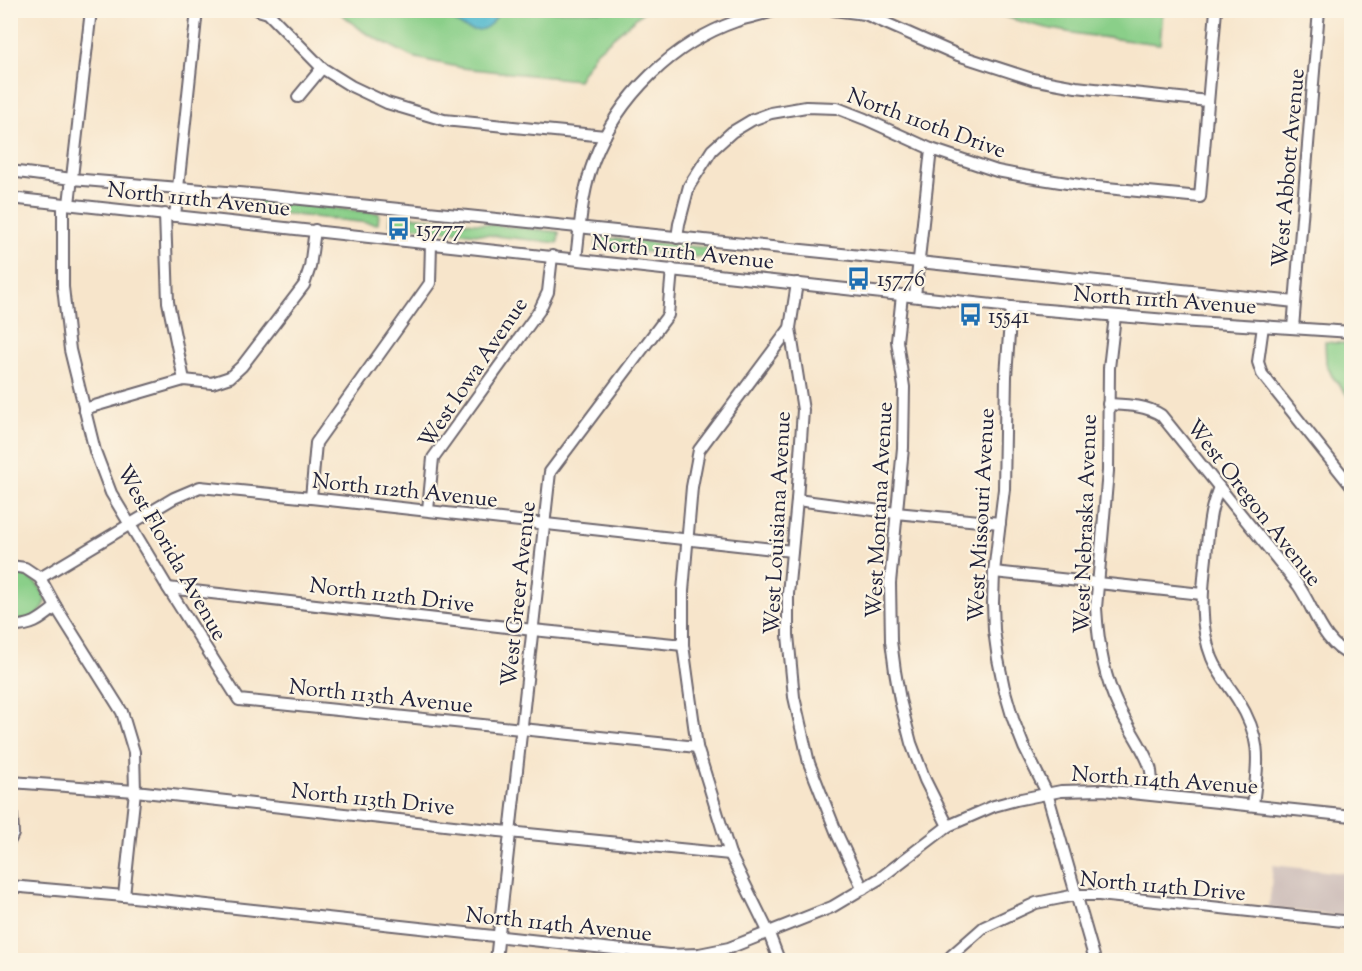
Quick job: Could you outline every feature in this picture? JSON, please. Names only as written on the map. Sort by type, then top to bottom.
[{"type":"street","name":"West Florida Avenue","points":[[91,10],[72,179],[66,204],[63,287],[70,350],[95,451],[111,493],[239,700]]},
{"type":"street","points":[[184,381],[168,302],[170,215],[178,188],[197,10]]},
{"type":"street","points":[[258,10],[268,13],[322,68],[351,86],[387,103],[444,120],[605,136]]},
{"type":"street","points":[[576,259],[586,188],[594,161],[605,136],[625,104],[663,63],[701,37],[736,21],[777,10]]},
{"type":"street","points":[[833,10],[865,14],[958,55],[1032,79],[1076,87],[1208,101],[1216,10]]},
{"type":"street","name":"West Abbott Avenue","points":[[1293,328],[1319,10]]},
{"type":"street","points":[[298,97],[322,68]]},
{"type":"street","name":"North 110th Drive","points":[[677,238],[689,186],[712,150],[732,132],[752,120],[771,113],[806,107],[837,108],[931,149],[997,171],[1086,186],[1200,197],[1208,101]]},
{"type":"street","points":[[915,296],[931,149]]},
{"type":"street","name":"North 111th Avenue","points":[[10,171],[891,259],[1295,302]]},
{"type":"street","name":"North 111th Avenue","points":[[10,198],[1011,307],[1352,332]]},
{"type":"street","points":[[84,409],[184,381],[212,383],[230,377],[242,366],[304,285],[310,267],[315,230]]},
{"type":"street","points":[[311,498],[316,443],[430,283],[431,243]]},
{"type":"street","name":"West Iowa Avenue","points":[[428,510],[433,458],[539,311],[548,292],[552,256]]},
{"type":"street","name":"West Greer Avenue","points":[[496,960],[550,472],[668,315],[672,269]]},
{"type":"street","points":[[779,960],[730,854],[697,747],[683,645],[683,591],[692,487],[699,450],[790,328],[796,283]]},
{"type":"street","name":"West Montana Avenue","points":[[902,295],[897,341],[904,387],[903,448],[890,592],[891,641],[906,723],[916,758],[948,826]]},
{"type":"street","name":"West Missouri Avenue","points":[[1011,307],[1006,376],[1004,489],[994,572],[994,630],[1004,688],[1013,719],[1047,793],[1095,960]]},
{"type":"street","name":"West Nebraska Avenue","points":[[1115,316],[1110,359],[1108,471],[1096,608],[1097,626],[1104,668],[1118,707],[1151,768],[1151,794]]},
{"type":"street","points":[[1263,326],[1258,362],[1262,374],[1352,487]]},
{"type":"street","name":"West Louisiana Avenue","points":[[790,328],[803,410],[788,594],[788,635],[794,697],[809,763],[837,834],[863,889]]},
{"type":"street","name":"West Oregon Avenue","points":[[1108,404],[1142,407],[1161,415],[1298,585],[1331,642],[1341,651],[1352,656]]},
{"type":"street","name":"North 112th Avenue","points":[[40,578],[179,495],[200,487],[792,551]]},
{"type":"street","points":[[1219,487],[1211,511],[1202,594],[1204,630],[1212,657],[1249,718],[1256,741],[1258,761],[1253,805]]},
{"type":"street","points":[[797,500],[1000,523]]},
{"type":"street","points":[[10,566],[26,568],[40,578],[122,712],[134,752],[135,791],[124,896]]},
{"type":"street","points":[[994,572],[1202,594]]},
{"type":"street","name":"North 112th Drive","points":[[168,588],[683,645]]},
{"type":"street","points":[[10,626],[22,627],[36,622],[56,607]]},
{"type":"street","name":"North 113th Avenue","points":[[239,700],[697,747]]},
{"type":"street","points":[[10,840],[13,834],[11,781]]},
{"type":"street","name":"North 113th Drive","points":[[11,781],[135,791],[730,854]]},
{"type":"street","name":"North 114th Avenue","points":[[10,886],[683,955],[729,948],[832,907],[879,879],[948,826],[994,806],[1060,790],[1092,789],[1151,794],[1352,816]]},
{"type":"street","name":"North 114th Drive","points":[[952,958],[984,927],[1036,903],[1076,895],[1099,895],[1352,922]]},
{"type":"shaded area","points":[[1273,865],[1351,874],[1350,917],[1269,908]]},
{"type":"green space","points":[[338,11],[644,11],[595,53],[578,80],[462,68],[412,57],[364,32]]},
{"type":"green space","points":[[989,11],[1163,11],[1160,44],[1052,29]]},
{"type":"green space","points":[[258,200],[379,213],[378,224],[257,211]]},
{"type":"green space","points":[[391,214],[559,232],[558,243],[390,224]]},
{"type":"green space","points":[[597,237],[709,248],[708,258],[596,247]]},
{"type":"green space","points":[[1325,342],[1351,344],[1351,400],[1332,376],[1326,363]]},
{"type":"green space","points":[[11,571],[29,578],[43,593],[45,604],[42,610],[30,618],[11,621]]},
{"type":"water","points":[[444,11],[500,11],[487,27],[473,30],[459,24]]},
{"type":"place","name":"15777","points":[[398,228]]},
{"type":"place","name":"15776","points":[[859,278]]},
{"type":"place","name":"15541","points":[[970,315]]}]
